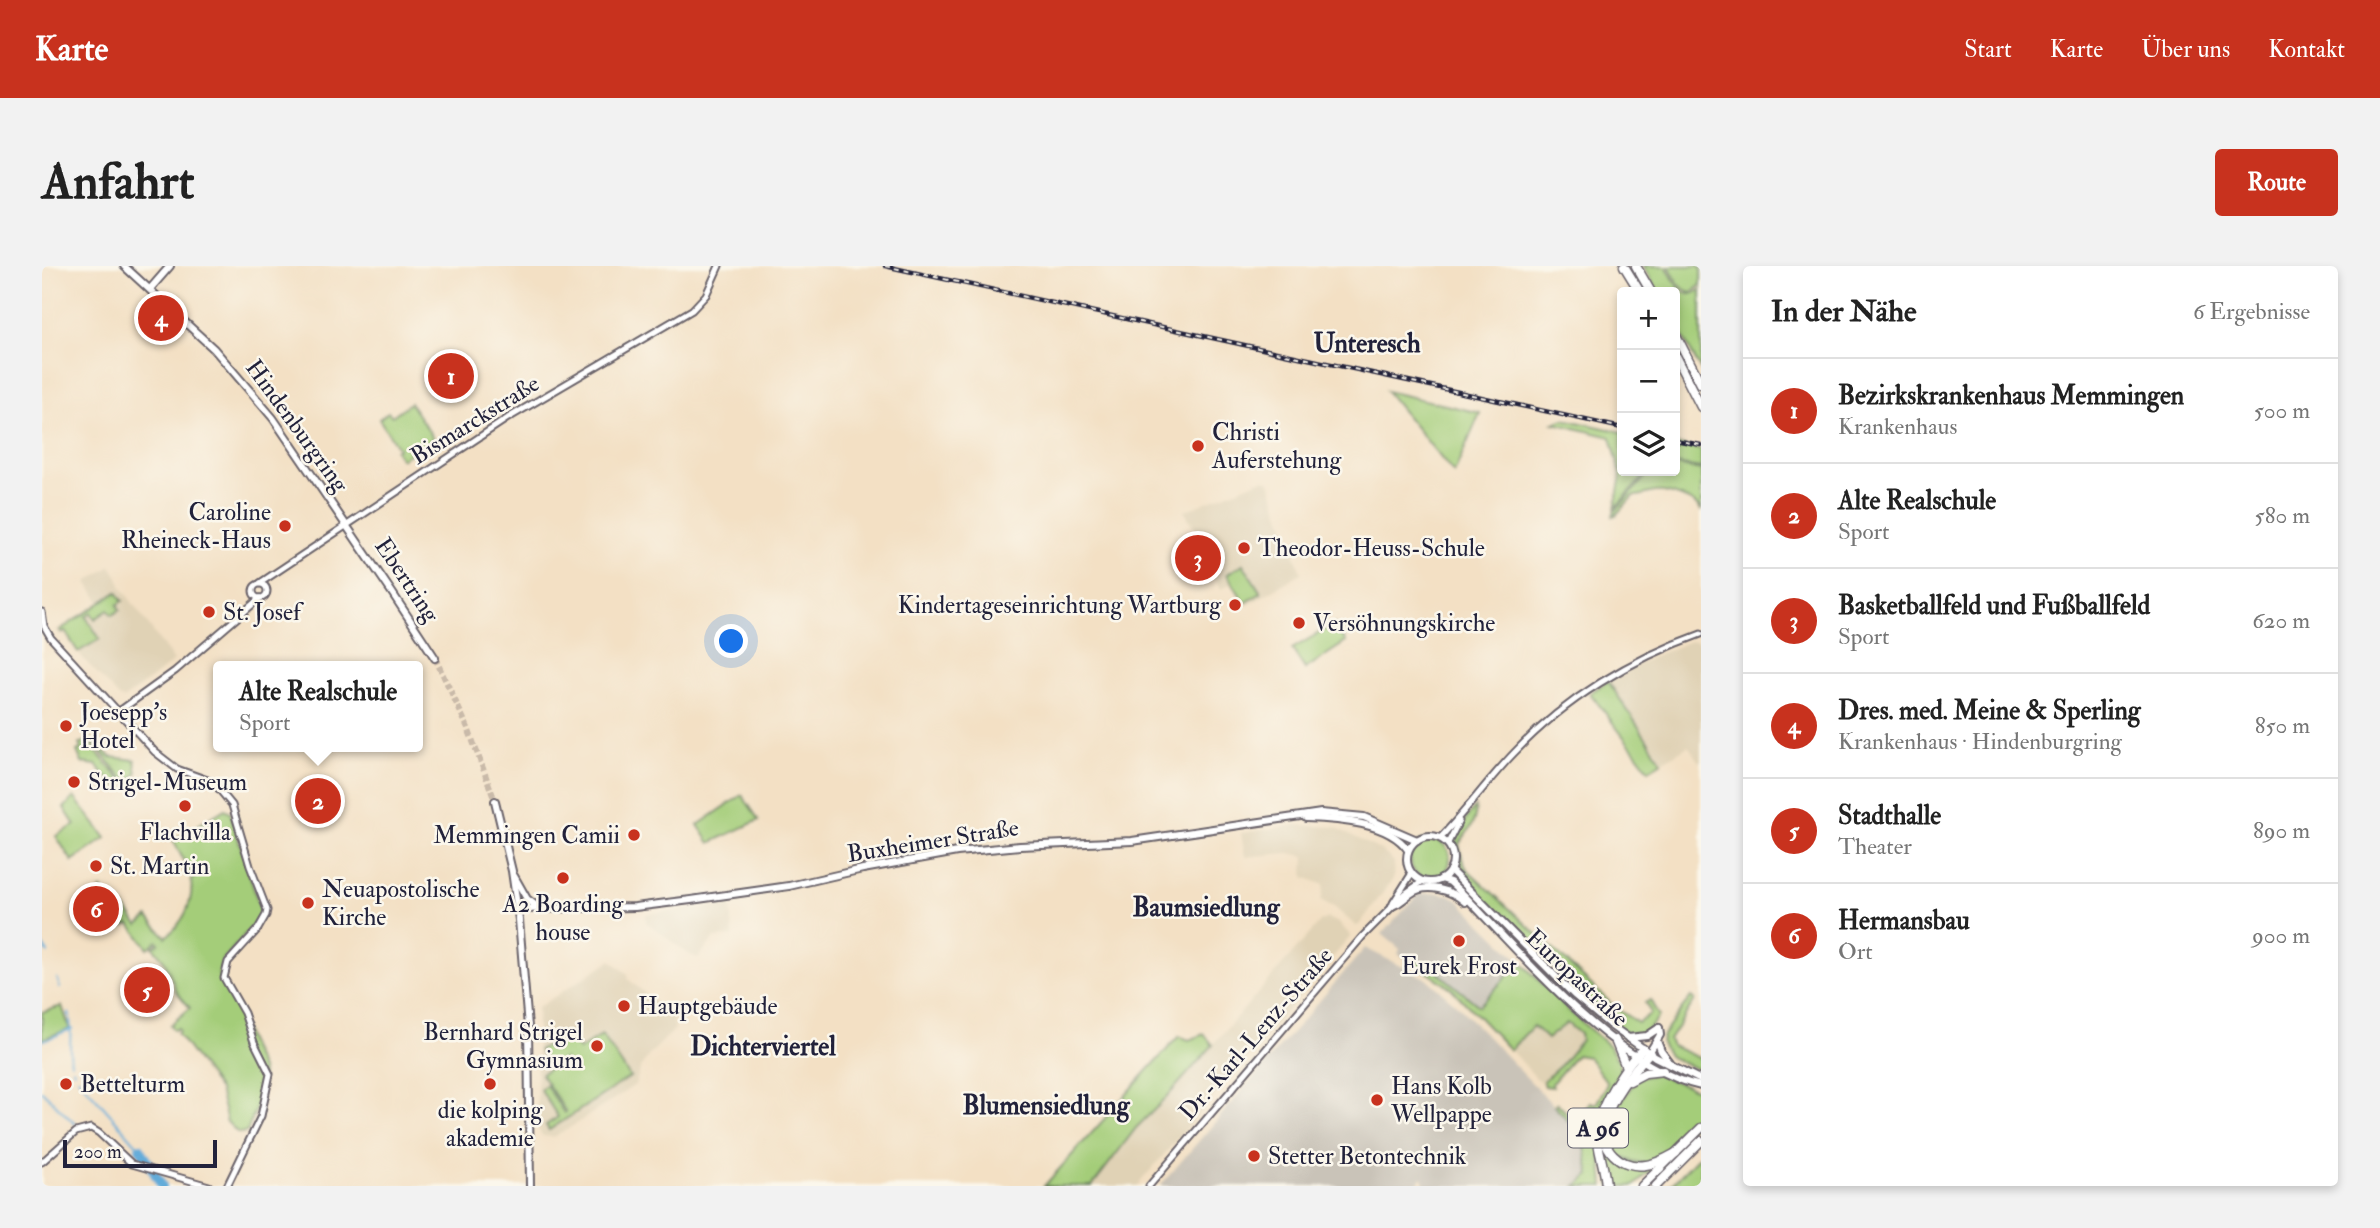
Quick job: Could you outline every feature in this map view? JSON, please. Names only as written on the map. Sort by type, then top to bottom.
[{"type":"highway","points":[[1624,266],[1637,287]]},
{"type":"highway","points":[[1636,266],[1648,287]]},
{"type":"highway","points":[[1680,343],[1701,384]]},
{"type":"highway","points":[[1680,366],[1701,407]]},
{"type":"highway","points":[[1615,1040],[1626,1068]]},
{"type":"highway","points":[[1646,1051],[1639,1058],[1605,1121],[1604,1135],[1610,1152],[1620,1161],[1637,1166],[1655,1163],[1676,1153]]},
{"type":"highway","name":"A 96","points":[[1606,1186],[1599,1148],[1599,1119],[1626,1068],[1639,1058]]},
{"type":"highway","points":[[1627,1081],[1667,1068]]},
{"type":"highway","points":[[1642,1186],[1701,1128]]},
{"type":"highway","points":[[1656,1186],[1701,1141]]},
{"type":"main road","name":"Hindenburgring","points":[[124,266],[214,349],[247,386],[296,449],[346,525]]},
{"type":"main road","points":[[150,289],[170,266]]},
{"type":"main road","name":"Ebertring","points":[[346,525],[435,658]]},
{"type":"main road","points":[[495,801],[512,871],[528,1027],[530,1186]]},
{"type":"main road","name":"Buxheimer Straße","points":[[517,909],[646,905],[751,892],[909,860],[979,849],[1132,841],[1321,813],[1352,815],[1417,840]]},
{"type":"main road","name":"Buxheimer Straße","points":[[1294,817],[1349,821],[1367,826],[1400,841],[1408,850]]},
{"type":"main road","points":[[1426,836],[1440,838],[1448,843],[1453,856],[1450,870],[1441,879],[1423,881],[1412,873],[1407,860],[1408,850],[1417,840],[1426,836]]},
{"type":"main road","name":"Europastraße","points":[[1450,870],[1574,995],[1667,1068],[1701,1086]]},
{"type":"main road","points":[[512,871],[527,899],[540,909]]},
{"type":"main road","name":"Europastraße","points":[[1441,879],[1450,882],[1578,1010],[1615,1040],[1639,1058],[1701,1080]]},
{"type":"main road","points":[[1392,906],[1401,903],[1415,891],[1438,889],[1451,891],[1478,910]]},
{"type":"main road","points":[[1626,1038],[1647,1036],[1659,1028]]},
{"type":"main road","points":[[1659,1028],[1657,1041],[1667,1068]]},
{"type":"main road","points":[[1646,1051],[1659,1028]]},
{"type":"main road","points":[[1646,1051],[1657,1041]]},
{"type":"street","name":"Bismarckstraße","points":[[260,583],[508,418],[669,325],[699,304],[719,266]]},
{"type":"street","name":"Bismarckstraße","points":[[118,712],[179,668],[267,593],[275,574]]},
{"type":"street","points":[[247,609],[255,586],[260,583],[267,588]]},
{"type":"street","points":[[254,594],[260,598]]},
{"type":"street","points":[[42,612],[44,626],[51,638],[118,712],[167,762],[182,771],[209,779],[229,799],[235,810],[250,866],[267,910],[263,922],[232,957],[225,971],[225,984],[244,1013],[254,1042],[270,1074],[261,1116],[227,1186]]},
{"type":"street","points":[[1440,838],[1520,747],[1570,704],[1639,660],[1701,634]]},
{"type":"street","points":[[1448,843],[1462,815]]},
{"type":"street","name":"Dr.-Karl-Lenz-Straße","points":[[1392,906],[1412,873]]},
{"type":"street","name":"Dr.-Karl-Lenz-Straße","points":[[1149,1186],[1303,1005],[1392,906],[1423,881]]},
{"type":"street","points":[[42,1162],[76,1132],[87,1128],[99,1133],[132,1164],[208,1186]]},
{"type":"shaded area","name":"Theodor-Heuss-Schule","points":[[1263,479],[1270,482],[1301,573],[1247,606],[1232,583],[1221,589],[1193,542],[1200,537],[1184,511]]},
{"type":"shaded area","points":[[111,566],[122,588],[174,661],[124,699],[120,698],[78,653],[64,634],[60,635],[56,630],[100,602],[87,582]]},
{"type":"shaded area","points":[[1690,641],[1701,645],[1701,763],[1688,746],[1662,762],[1608,681],[1654,656]]},
{"type":"shaded area","points":[[1297,825],[1335,827],[1382,851],[1394,862],[1393,879],[1359,925],[1356,926],[1334,907],[1321,901],[1324,885],[1304,877],[1305,856],[1288,853],[1245,857],[1241,833]]},
{"type":"shaded area","points":[[1419,894],[1450,895],[1459,901],[1519,960],[1514,969],[1479,1006],[1439,973],[1410,957],[1408,959],[1398,954],[1400,949],[1382,934]]},
{"type":"shaded area","points":[[731,904],[733,936],[714,938],[698,958],[646,922],[646,914]]},
{"type":"shaded area","points":[[1327,918],[1339,923],[1351,936],[1137,1186],[1092,1186],[1136,1128],[1166,1098],[1321,921]]},
{"type":"shaded area","points":[[1365,948],[1427,979],[1456,1004],[1583,1136],[1590,1175],[1576,1186],[1427,1186],[1423,1177],[1414,1186],[1160,1186]]},
{"type":"shaded area","name":"Bernhard Strigel Gymnasium","points":[[611,960],[628,974],[628,979],[674,1018],[675,1029],[641,1066],[635,1085],[568,1129],[553,1137],[543,1136],[538,1129],[537,1115],[537,1008]]},
{"type":"shaded area","points":[[1567,1023],[1574,1027],[1582,1039],[1561,1065],[1541,1083],[1510,1050],[1533,1026],[1547,1039]]},
{"type":"green space","points":[[1643,266],[1666,266],[1678,287],[1655,287]]},
{"type":"green space","points":[[1669,266],[1701,266],[1701,285],[1692,292],[1684,289]]},
{"type":"green space","points":[[1680,289],[1689,294],[1701,289],[1701,371],[1680,331]]},
{"type":"green space","points":[[1386,391],[1480,413],[1454,474]]},
{"type":"green space","points":[[410,403],[434,439],[401,459],[395,450],[398,448],[379,419],[388,412],[392,416]]},
{"type":"green space","points":[[1564,419],[1617,431],[1617,460],[1611,437],[1554,423]]},
{"type":"green space","points":[[1680,445],[1701,450],[1701,468],[1680,465]]},
{"type":"green space","points":[[1680,466],[1701,470],[1701,510],[1680,496],[1655,492],[1633,496],[1613,516],[1646,476],[1680,476]]},
{"type":"green space","points":[[1621,476],[1644,476],[1615,508]]},
{"type":"green space","points":[[1243,564],[1261,593],[1245,603],[1227,574]]},
{"type":"green space","points":[[117,592],[123,601],[117,605],[120,610],[112,615],[108,610],[95,619],[91,613],[86,617],[100,639],[78,652],[65,631],[62,633],[60,630]]},
{"type":"green space","points":[[1334,624],[1346,642],[1305,669],[1292,649]]},
{"type":"green space","points":[[1608,681],[1662,762],[1649,770],[1590,693]]},
{"type":"green space","points":[[90,739],[111,757],[135,760],[137,774],[124,780]]},
{"type":"green space","points":[[87,741],[121,780],[115,787],[96,765],[82,763],[77,751],[81,749],[79,744]]},
{"type":"green space","points":[[742,795],[759,820],[710,843],[698,825]]},
{"type":"green space","points":[[74,797],[106,838],[72,861],[56,836],[75,825],[64,808]]},
{"type":"green space","points":[[1475,807],[1473,822],[1459,844],[1467,869],[1617,1009],[1638,1023],[1651,1013],[1645,1003],[1650,1000],[1659,1016],[1648,1030],[1642,1033],[1626,1033],[1577,992],[1460,877],[1453,836]]},
{"type":"green space","points":[[225,809],[230,812],[261,912],[222,961],[219,973],[262,1071],[261,1095],[247,1132],[238,1133],[227,1122],[219,1090],[177,1033],[178,1028],[174,1030],[170,1025],[190,1008],[176,991],[165,962],[153,947],[159,943],[157,941],[148,948],[130,924],[119,928],[94,896],[101,889],[119,909],[124,906],[138,925],[148,917],[166,937],[178,925],[186,911],[191,896],[191,879],[195,878],[173,840]]},
{"type":"green space","points":[[1430,839],[1438,840],[1444,845],[1449,851],[1449,867],[1444,873],[1438,878],[1430,879],[1422,878],[1416,873],[1411,867],[1410,859],[1411,851],[1416,845],[1422,840]]},
{"type":"green space","points":[[1410,956],[1439,973],[1479,1006],[1514,969],[1519,960],[1567,1009],[1610,1047],[1619,1059],[1620,1071],[1598,1113],[1604,1186],[1576,1186],[1590,1175],[1583,1136],[1554,1106],[1557,1103],[1569,1115],[1581,1114],[1590,1102],[1596,1104],[1607,1084],[1606,1081],[1588,1057],[1576,1055],[1552,1083],[1553,1087],[1545,1086],[1543,1081],[1561,1065],[1581,1040],[1580,1034],[1567,1023],[1547,1039],[1533,1026],[1510,1050],[1451,988],[1408,959]]},
{"type":"green space","points":[[1691,997],[1695,1000],[1669,1040],[1672,1046],[1701,1059],[1701,1071],[1668,1056],[1661,1043],[1663,1035]]},
{"type":"green space","points":[[62,1006],[70,1029],[42,1039],[42,1012]]},
{"type":"green space","points":[[567,1032],[579,1050],[602,1035],[630,1077],[549,1130],[546,1125],[558,1117],[540,1089],[546,1085],[564,1113],[566,1112],[541,1074],[565,1058],[550,1067],[539,1050]]},
{"type":"green space","points":[[1204,1034],[1213,1045],[1136,1128],[1092,1186],[1044,1186],[1179,1036],[1189,1040]]},
{"type":"green space","points":[[1655,1074],[1701,1091],[1701,1116],[1663,1154],[1650,1162],[1634,1162],[1614,1153],[1609,1144],[1610,1123],[1635,1082],[1639,1078]]},
{"type":"green space","points":[[1602,1143],[1616,1159],[1656,1166],[1634,1186],[1611,1186]]},
{"type":"green space","points":[[1701,1154],[1701,1186],[1669,1186],[1672,1184]]},
{"type":"waterway","points":[[42,944],[48,953]]},
{"type":"waterway","points":[[57,978],[60,988]]},
{"type":"waterway","points":[[69,1013],[71,1063]]},
{"type":"waterway","points":[[59,1034],[72,1029]]},
{"type":"waterway","points":[[42,1041],[58,1035]]},
{"type":"waterway","points":[[78,1078],[140,1148]]},
{"type":"waterway","points":[[42,1091],[75,1124]]},
{"type":"waterway","points":[[140,1148],[162,1186]]},
{"type":"tunnel","points":[[435,658],[468,728],[495,801]]},
{"type":"railway","points":[[885,266],[1617,427]]},
{"type":"railway","points":[[1680,441],[1701,445]]},
{"type":"place","name":"Dres. med. Meine & Sperling","points":[[161,318]]},
{"type":"place","name":"Bezirkskrankenhaus Memmingen","points":[[451,376]]},
{"type":"place","name":"Christi Auferstehung","points":[[1198,446]]},
{"type":"place","name":"Caroline Rheineck-Haus","points":[[285,526]]},
{"type":"place","name":"Theodor-Heuss-Schule","points":[[1244,548]]},
{"type":"place","name":"Basketballfeld und Fußballfeld","points":[[1198,558]]},
{"type":"place","name":"Kindertageseinrichtung Wartburg","points":[[1235,605]]},
{"type":"place","name":"St. Josef","points":[[209,612]]},
{"type":"place","name":"Versöhnungskirche","points":[[1299,623]]},
{"type":"place","name":"Joesepp's Hotel","points":[[66,726]]},
{"type":"place","name":"Strigel-Museum","points":[[74,782]]},
{"type":"place","name":"Alte Realschule","points":[[318,801]]},
{"type":"place","name":"Flachvilla","points":[[185,806]]},
{"type":"place","name":"Memmingen Camii","points":[[634,835]]},
{"type":"place","name":"St. Martin","points":[[96,866]]},
{"type":"place","name":"A2 Boarding house","points":[[563,878]]},
{"type":"place","name":"Neuapostolische Kirche","points":[[308,903]]},
{"type":"place","name":"Hermansbau","points":[[96,909]]},
{"type":"place","name":"Eurek Frost","points":[[1459,941]]},
{"type":"place","name":"Stadthalle","points":[[147,990]]},
{"type":"place","name":"Hauptgebäude","points":[[624,1006]]},
{"type":"place","name":"Bernhard Strigel Gymnasium","points":[[597,1046]]},
{"type":"place","name":"Bettelturm","points":[[66,1084]]},
{"type":"place","name":"die kolping akademie","points":[[490,1084]]},
{"type":"place","name":"Hans Kolb Wellpappe","points":[[1377,1100]]},
{"type":"place","name":"Stetter Betontechnik","points":[[1254,1156]]},
{"type":"district","name":"Unteresch","points":[[1367,344]]},
{"type":"district","name":"Baumsiedlung","points":[[1206,908]]},
{"type":"district","name":"Dichterviertel","points":[[763,1047]]},
{"type":"district","name":"Blumensiedlung","points":[[1046,1106]]}]
